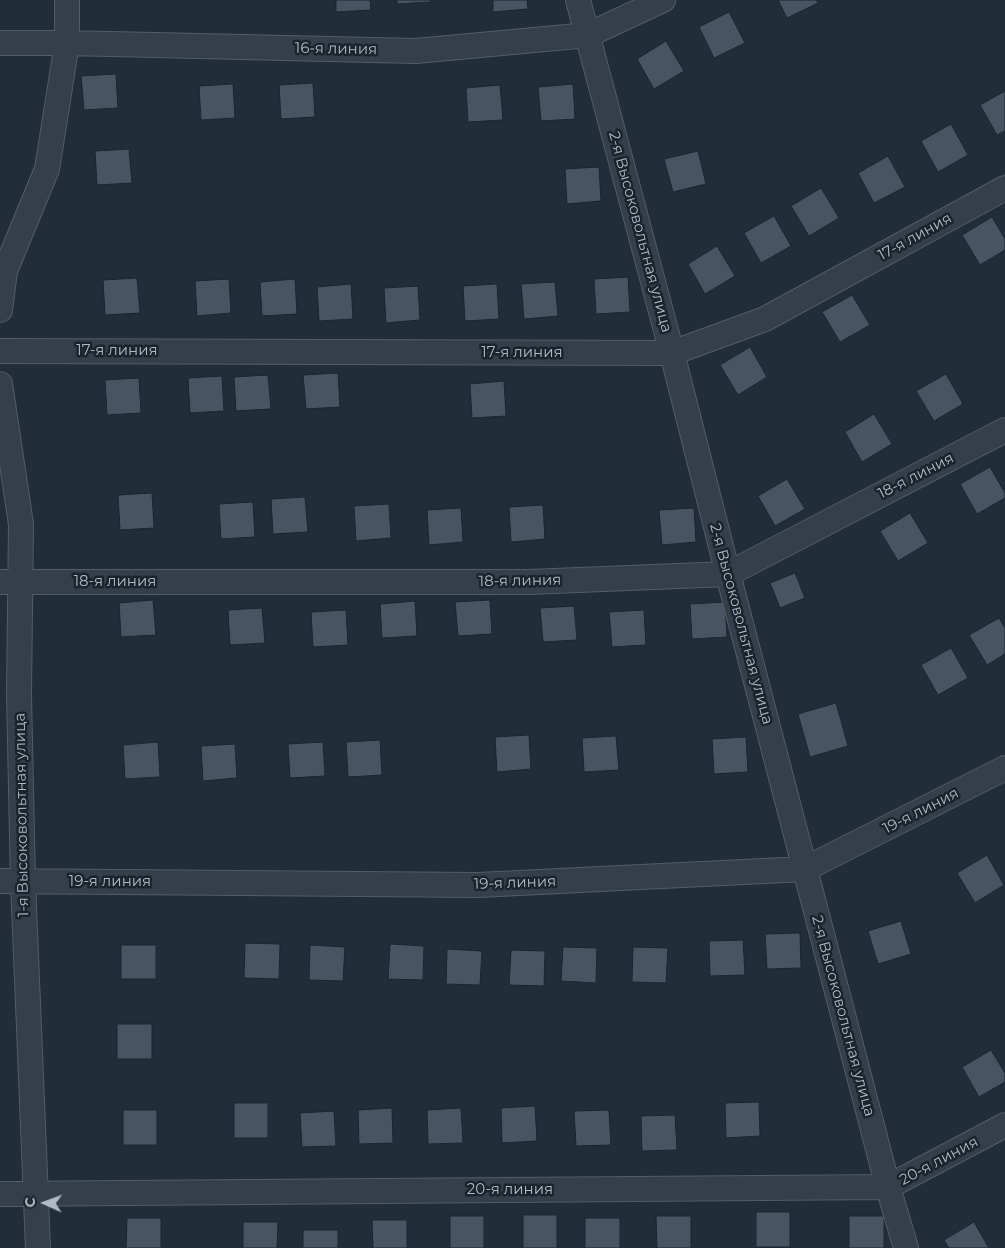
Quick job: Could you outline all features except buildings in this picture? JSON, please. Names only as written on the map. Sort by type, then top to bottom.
[{"type":"street","points":[[0,310],[5,271],[47,170],[67,43],[67,0]]},
{"type":"street","name":"2-я Высоковольтная улица","points":[[578,0],[672,353],[888,1187],[906,1248]]},
{"type":"street","name":"16-я линия","points":[[0,43],[416,51],[588,35],[663,0]]},
{"type":"street","name":"17-я линия","points":[[0,351],[672,353],[765,319],[1005,188]]},
{"type":"street","name":"1-я Высоковольтная улица","points":[[0,384],[21,524],[10,582],[19,694],[11,881],[37,1194],[38,1248]]},
{"type":"street","name":"18-я линия","points":[[10,582],[529,582],[728,574],[1005,430]]},
{"type":"street","name":"19-я линия","points":[[11,881],[478,885],[805,869],[1005,768]]},
{"type":"street","name":"20-я линия","points":[[0,1194],[888,1187],[1005,1125]]}]
